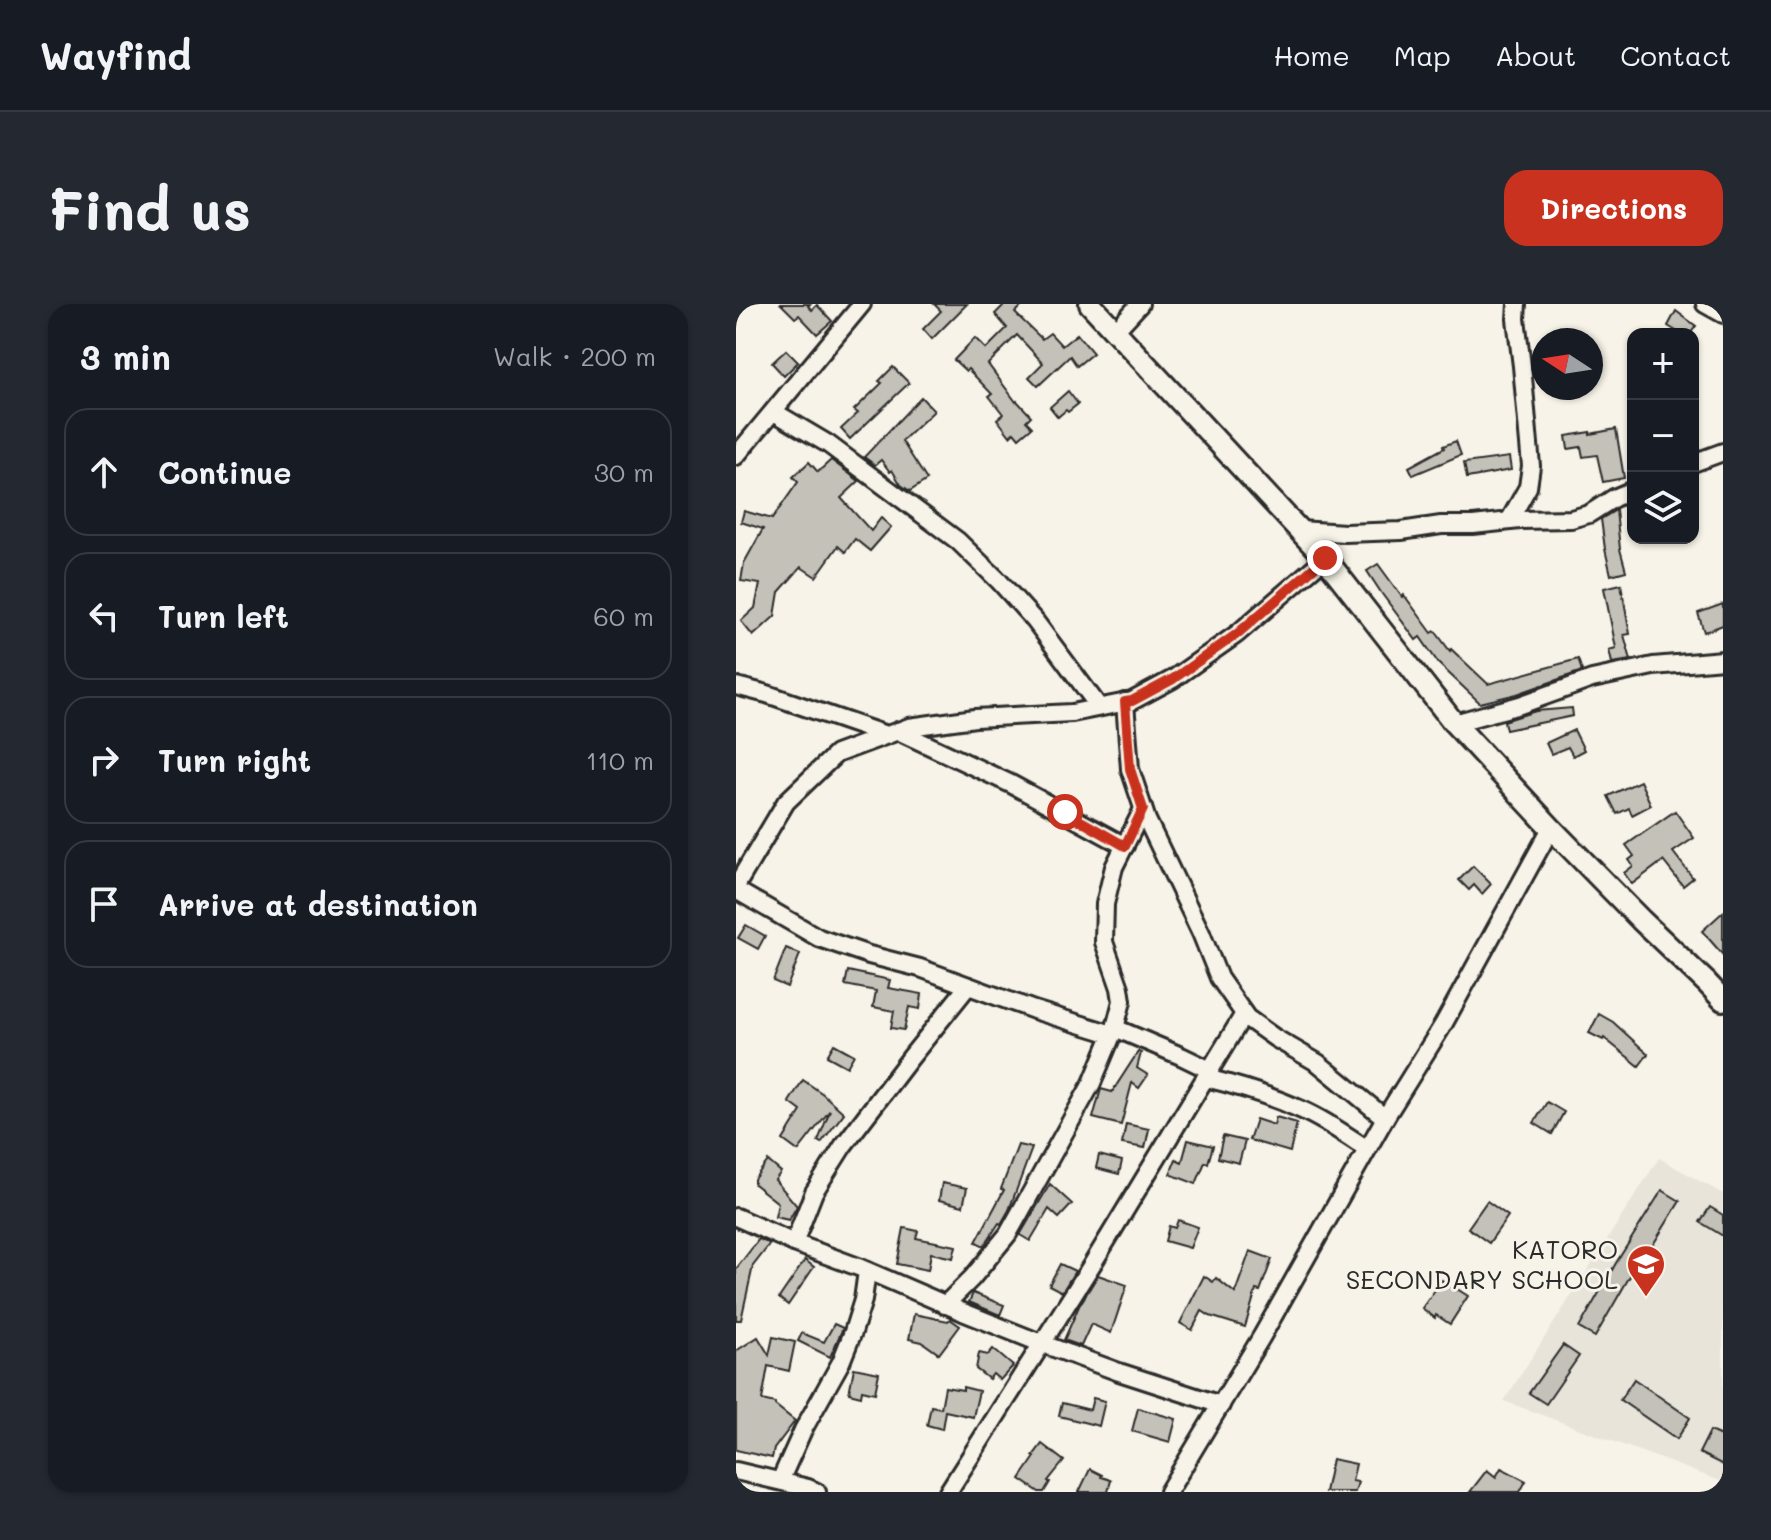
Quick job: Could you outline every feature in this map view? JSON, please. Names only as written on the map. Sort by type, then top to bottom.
[{"type":"street","points":[[736,456],[862,304]]},
{"type":"street","points":[[1090,304],[1325,558],[1454,723],[1551,828],[1723,1000]]},
{"type":"street","points":[[1115,331],[1140,304]]},
{"type":"street","points":[[1509,521],[1528,487],[1531,466],[1517,304]]},
{"type":"street","points":[[1705,304],[1723,314]]},
{"type":"street","points":[[774,412],[828,444],[958,541],[1035,621],[1099,707]]},
{"type":"street","points":[[1699,461],[1723,452]]},
{"type":"street","points":[[1299,530],[1345,533],[1401,531],[1441,525],[1571,519],[1589,514],[1627,493]]},
{"type":"street","points":[[1325,558],[1237,634],[1173,679],[1132,701],[1072,713],[975,718],[909,727],[836,754],[786,802],[736,888],[819,938],[920,968],[1034,1010],[1113,1031],[1181,1056],[1208,1074],[1304,1110],[1367,1149]]},
{"type":"street","points":[[1454,723],[1520,705],[1592,679],[1653,666],[1723,660]]},
{"type":"street","points":[[736,686],[892,733],[1011,784],[1125,846]]},
{"type":"street","points":[[1125,702],[1130,769],[1143,809],[1219,978],[1247,1018],[1318,1063],[1385,1118]]},
{"type":"street","points":[[945,1305],[1008,1234],[1092,1083],[1113,1031],[1122,1001],[1104,942],[1105,904],[1114,867],[1143,809]]},
{"type":"street","points":[[1168,1492],[1262,1336],[1385,1118],[1443,1025],[1551,828]]},
{"type":"street","points":[[794,1243],[814,1192],[843,1146],[968,986]]},
{"type":"street","points":[[948,1492],[1043,1344],[1244,1014]]},
{"type":"street","points":[[736,1217],[1043,1344],[1221,1405]]},
{"type":"street","points":[[780,1481],[803,1430],[841,1362],[863,1300],[867,1271]]},
{"type":"street","points":[[736,1471],[817,1492]]},
{"type":"shaded area","name":"KATORO SECONDARY SCHOOL","points":[[1659,1158],[1723,1194],[1723,1482],[1504,1401]]},
{"type":"building","points":[[781,304],[810,304],[808,306],[812,310],[817,305],[832,321],[817,334],[799,315],[795,318]]},
{"type":"building","points":[[934,304],[967,304],[932,339],[923,329],[941,311]]},
{"type":"building","points":[[1005,304],[1024,304],[1015,313],[1042,339],[1050,333],[1062,346],[1077,334],[1093,353],[1077,366],[1070,356],[1038,386],[1029,377],[1043,363],[1017,335],[988,364],[1016,402],[1031,416],[1026,421],[1032,427],[1019,438],[1014,432],[1010,436],[997,419],[1003,414],[989,396],[992,394],[968,369],[966,371],[954,360],[975,338],[986,349],[1007,328],[995,314]]},
{"type":"building","points":[[1676,311],[1696,326],[1671,328],[1668,326]]},
{"type":"building","points":[[786,350],[798,362],[784,376],[772,363]]},
{"type":"building","points":[[893,367],[909,383],[850,439],[841,429],[858,413],[854,410],[882,383],[879,381]]},
{"type":"building","points":[[1068,391],[1078,404],[1058,417],[1050,407]]},
{"type":"building","points":[[921,397],[934,411],[902,441],[927,480],[910,491],[901,485],[881,460],[875,465],[864,457]]},
{"type":"building","points":[[1616,429],[1624,478],[1603,482],[1597,455],[1583,457],[1581,447],[1568,449],[1566,436]]},
{"type":"building","points":[[1456,441],[1461,455],[1413,475],[1409,467]]},
{"type":"building","points":[[1509,457],[1511,470],[1467,478],[1464,463]]},
{"type":"building","points":[[831,460],[859,481],[841,498],[871,531],[881,518],[891,527],[870,551],[855,539],[845,552],[838,546],[816,577],[801,567],[779,592],[775,616],[753,636],[741,621],[755,608],[760,584],[741,581],[744,563],[763,529],[741,522],[744,511],[772,519],[798,482],[793,477],[809,462],[818,472]]},
{"type":"building","points":[[1616,510],[1626,571],[1611,575],[1601,519]]},
{"type":"building","points":[[1378,564],[1432,633],[1435,631],[1450,651],[1488,684],[1578,659],[1582,671],[1517,694],[1480,703],[1439,664],[1420,637],[1416,640],[1382,594],[1367,571]]},
{"type":"building","points":[[1621,584],[1630,634],[1624,635],[1631,660],[1612,663],[1609,650],[1616,648],[1604,588]]},
{"type":"building","points":[[1723,604],[1723,625],[1704,632],[1698,613]]},
{"type":"building","points":[[1572,708],[1573,716],[1506,730],[1504,721],[1536,711]]},
{"type":"building","points":[[1574,730],[1584,750],[1573,756],[1568,747],[1551,754],[1546,743]]},
{"type":"building","points":[[1640,781],[1651,805],[1632,815],[1629,808],[1617,814],[1608,796]]},
{"type":"building","points":[[1675,811],[1694,838],[1673,852],[1693,878],[1683,886],[1663,861],[1632,884],[1624,873],[1633,866],[1629,860],[1634,856],[1626,845]]},
{"type":"building","points":[[1473,866],[1491,884],[1482,894],[1474,885],[1469,890],[1459,880]]},
{"type":"building","points":[[1723,912],[1723,955],[1702,931]]},
{"type":"building","points":[[746,925],[765,936],[758,949],[738,938]]},
{"type":"building","points":[[786,948],[800,954],[787,987],[773,981]]},
{"type":"building","points":[[848,971],[890,980],[888,988],[922,994],[920,1009],[909,1007],[904,1030],[891,1028],[894,1011],[873,1007],[876,991],[845,985]]},
{"type":"building","points":[[1599,1014],[1613,1022],[1648,1054],[1639,1066],[1604,1038],[1589,1033]]},
{"type":"building","points":[[834,1044],[854,1055],[847,1067],[827,1056]]},
{"type":"building","points":[[1138,1052],[1141,1053],[1137,1068],[1148,1075],[1139,1088],[1132,1083],[1121,1125],[1093,1118],[1101,1089],[1112,1092]]},
{"type":"building","points":[[803,1080],[844,1113],[821,1143],[818,1141],[830,1110],[798,1151],[783,1140],[801,1111],[789,1102]]},
{"type":"building","points":[[1547,1102],[1564,1112],[1552,1134],[1534,1123]]},
{"type":"building","points":[[1276,1117],[1297,1123],[1290,1152],[1249,1140],[1256,1119],[1274,1125]]},
{"type":"building","points":[[1126,1124],[1149,1129],[1145,1148],[1122,1144]]},
{"type":"building","points":[[1223,1136],[1245,1141],[1239,1163],[1218,1158]]},
{"type":"building","points":[[1188,1140],[1213,1146],[1196,1184],[1170,1174],[1176,1159],[1182,1162]]},
{"type":"building","points":[[1018,1145],[1032,1148],[1009,1210],[984,1246],[976,1242],[1004,1190],[1001,1189]]},
{"type":"building","points":[[1099,1155],[1122,1161],[1119,1174],[1096,1168]]},
{"type":"building","points":[[768,1161],[781,1172],[775,1180],[797,1206],[789,1220],[775,1217],[778,1203],[754,1184],[754,1179]]},
{"type":"building","points":[[942,1183],[967,1188],[963,1206],[939,1200]]},
{"type":"building","points":[[1050,1184],[1072,1204],[1059,1218],[1049,1209],[1030,1241],[1020,1235]]},
{"type":"building","points":[[1662,1190],[1680,1201],[1641,1264],[1638,1262],[1595,1337],[1579,1328]]},
{"type":"building","points":[[1487,1201],[1508,1216],[1489,1243],[1468,1228]]},
{"type":"building","points":[[1710,1207],[1723,1215],[1723,1236],[1700,1222]]},
{"type":"building","points":[[1178,1220],[1198,1227],[1190,1248],[1165,1241],[1169,1226],[1175,1228]]},
{"type":"building","points":[[904,1228],[918,1231],[916,1238],[956,1246],[953,1258],[931,1253],[928,1270],[897,1264]]},
{"type":"building","points":[[759,1239],[770,1244],[753,1266],[741,1320],[736,1320],[736,1269]]},
{"type":"building","points":[[1250,1251],[1272,1259],[1260,1291],[1256,1290],[1245,1327],[1202,1311],[1192,1330],[1180,1323],[1204,1276],[1213,1282],[1216,1278],[1235,1293]]},
{"type":"building","points":[[805,1260],[814,1267],[788,1305],[779,1298]]},
{"type":"building","points":[[1060,1264],[1075,1271],[1062,1292],[1049,1285]]},
{"type":"building","points":[[1098,1275],[1127,1285],[1111,1333],[1091,1324],[1081,1346],[1064,1340],[1079,1306]]},
{"type":"building","points":[[1442,1280],[1468,1296],[1450,1324],[1422,1308]]},
{"type":"building","points":[[973,1293],[1004,1305],[1000,1315],[969,1302]]},
{"type":"building","points":[[914,1314],[950,1319],[960,1326],[939,1354],[922,1342],[909,1339]]},
{"type":"building","points":[[834,1324],[843,1328],[830,1357],[798,1341],[802,1333],[824,1342]]},
{"type":"building","points":[[758,1337],[769,1355],[773,1337],[795,1342],[789,1371],[768,1366],[762,1400],[775,1403],[795,1421],[774,1449],[772,1458],[736,1450],[736,1351]]},
{"type":"building","points":[[1563,1345],[1579,1356],[1546,1404],[1529,1393]]},
{"type":"building","points":[[993,1349],[1013,1366],[1000,1380],[993,1374],[989,1379],[976,1369],[979,1353],[988,1355]]},
{"type":"building","points":[[854,1368],[879,1373],[875,1393],[862,1390],[861,1396],[849,1393]]},
{"type":"building","points":[[1634,1379],[1690,1418],[1677,1439],[1620,1400]]},
{"type":"building","points":[[945,1387],[979,1391],[973,1417],[945,1411],[942,1429],[927,1425],[931,1406],[941,1408]]},
{"type":"building","points":[[1093,1398],[1105,1401],[1099,1426],[1059,1416],[1062,1403],[1090,1410]]},
{"type":"building","points":[[1138,1408],[1176,1419],[1170,1442],[1132,1431]]},
{"type":"building","points":[[1710,1431],[1723,1437],[1723,1465],[1699,1453]]},
{"type":"building","points":[[1042,1444],[1064,1461],[1048,1481],[1044,1492],[1039,1492],[1020,1479]]},
{"type":"building","points":[[1332,1459],[1356,1464],[1352,1481],[1358,1482],[1355,1492],[1325,1492]]},
{"type":"building","points":[[1501,1468],[1526,1481],[1520,1492],[1470,1492],[1487,1470],[1496,1477]]},
{"type":"building","points":[[1090,1469],[1111,1480],[1108,1492],[1079,1492]]},
{"type":"place","name":"KATORO SECONDARY SCHOOL","points":[[1646,1298]]},
{"type":"route","points":[[1065,812],[1125,846],[1143,809],[1130,769],[1125,702],[1173,679],[1237,634],[1325,558]]}]
